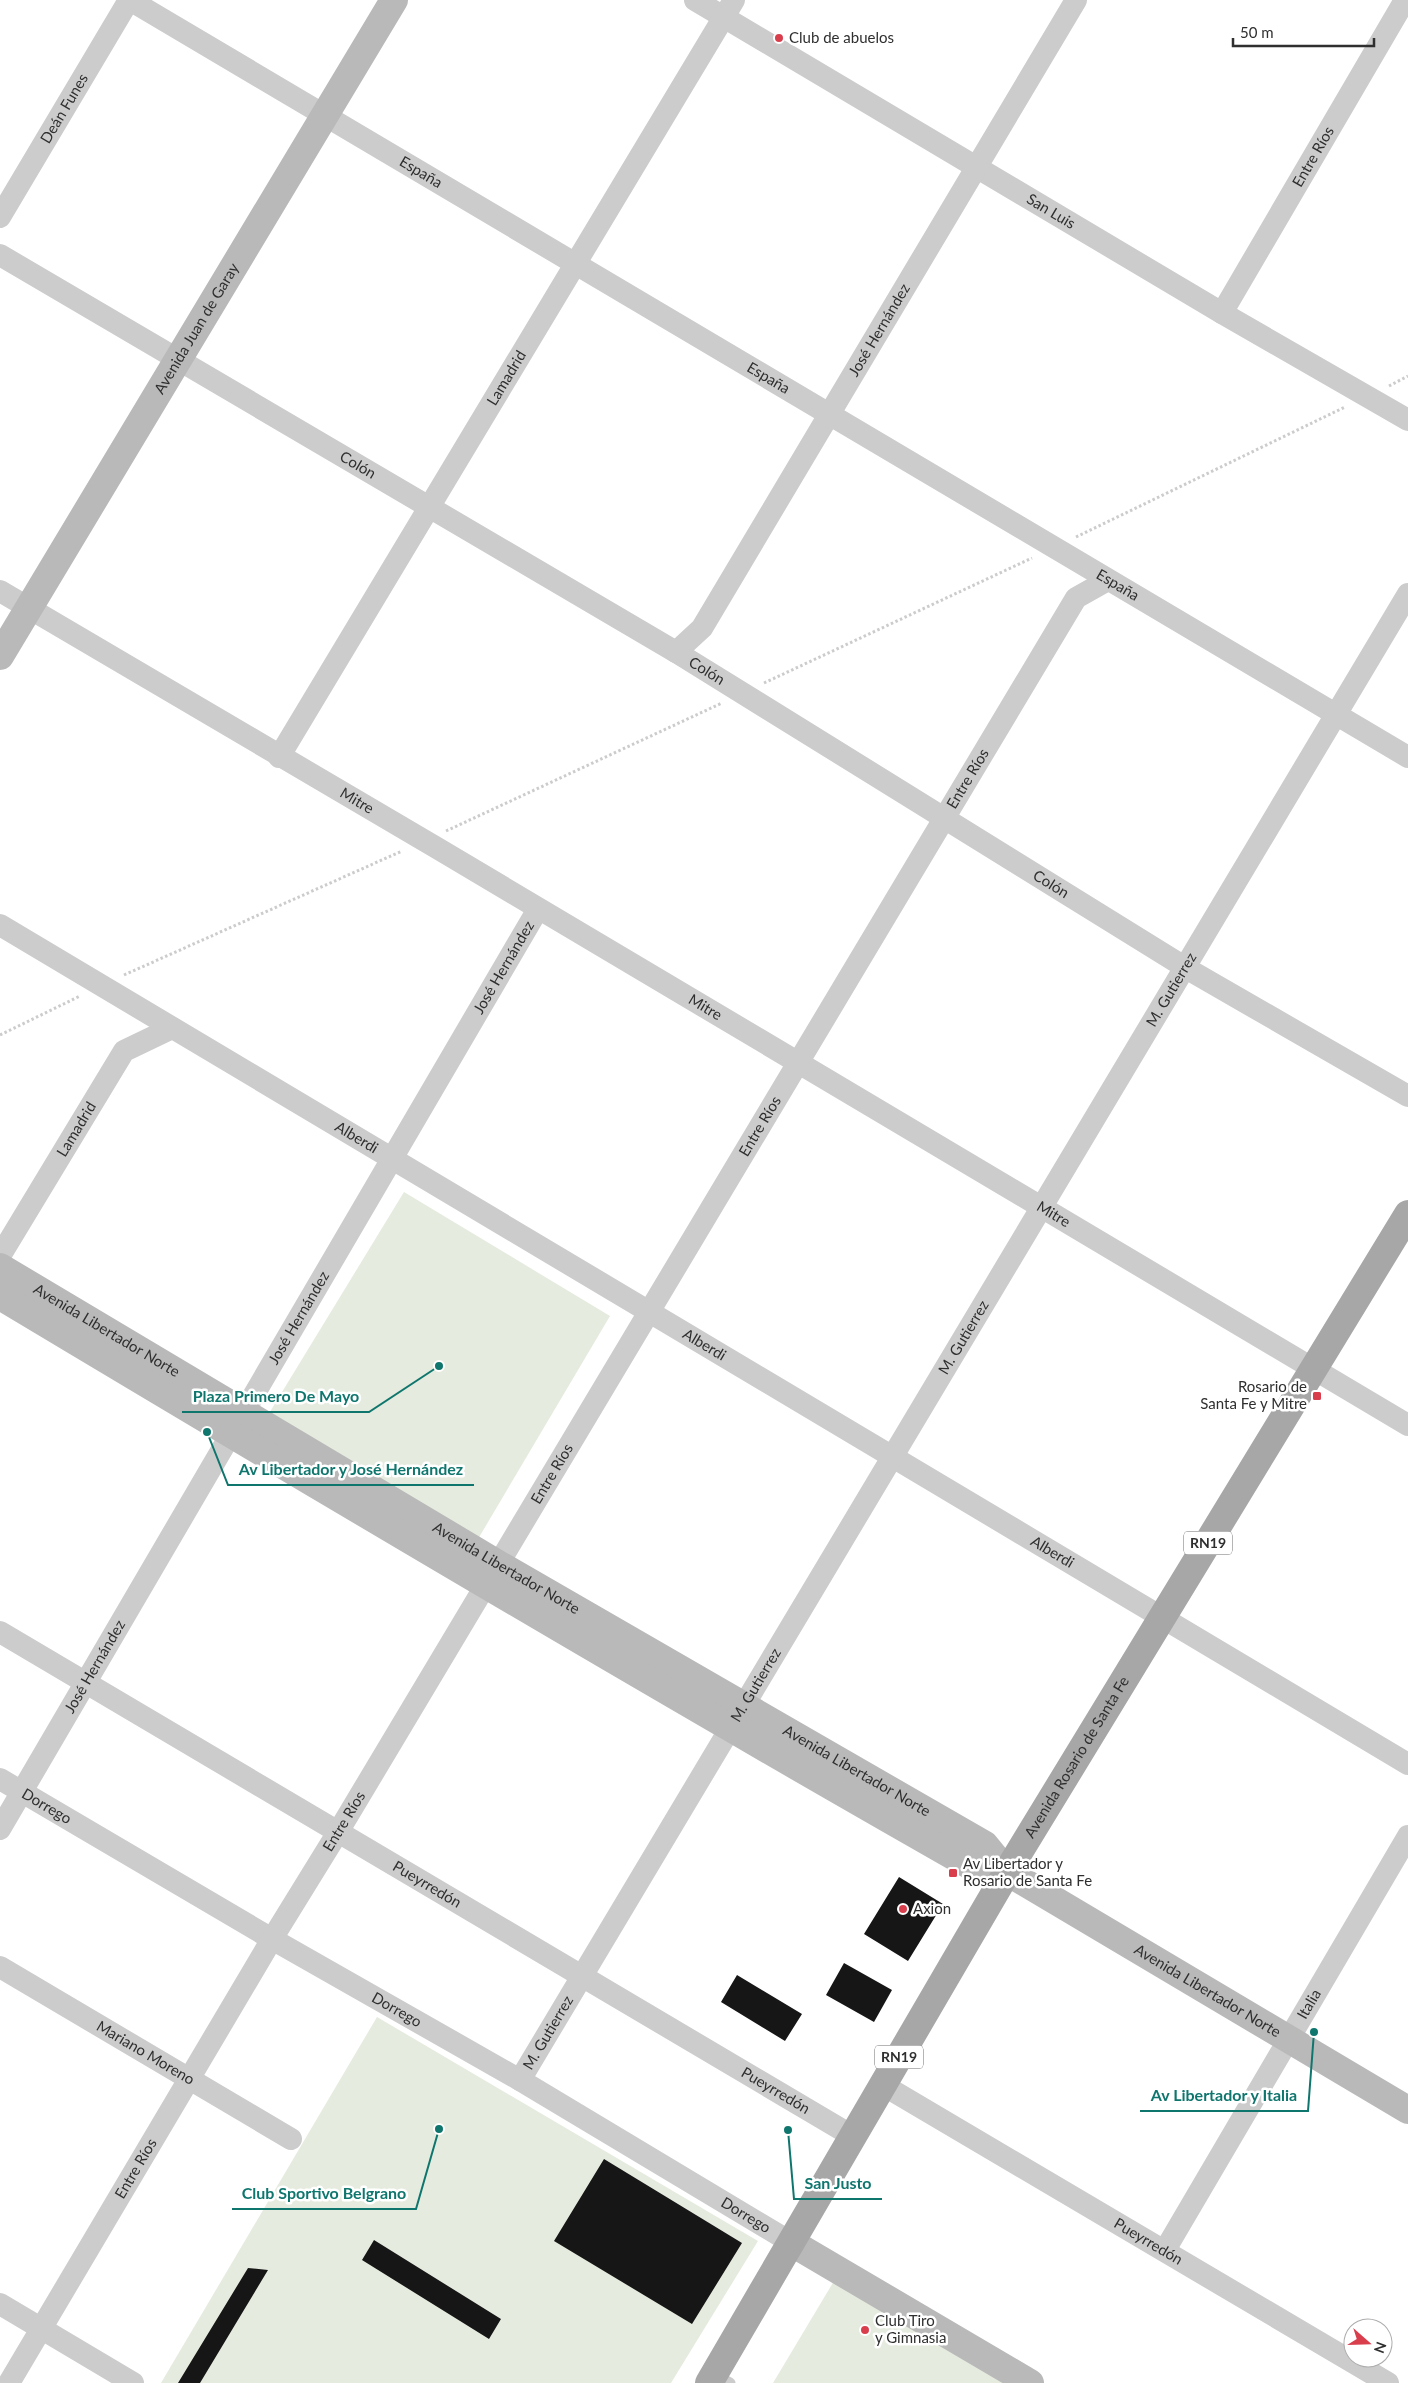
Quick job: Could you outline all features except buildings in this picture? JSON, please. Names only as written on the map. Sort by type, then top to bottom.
[{"type":"main road","name":"Avenida Juan de Garay","points":[[0,656],[394,0]]},
{"type":"main road","name":"Avenida Rosario de Santa Fe","points":[[718,2380],[792,2243],[1007,1872],[1408,1214]]},
{"type":"main road","name":"Avenida Libertador Norte","points":[[0,1267],[238,1424]]},
{"type":"main road","name":"Avenida Libertador Norte","points":[[0,1296],[238,1424],[736,1718],[985,1844],[1007,1872],[1408,2110]]},
{"type":"main road","points":[[792,2243],[1030,2383]]},
{"type":"street","name":"España","points":[[129,0],[1408,757]]},
{"type":"street","name":"Deán Funes","points":[[0,217],[129,0]]},
{"type":"street","name":"San Luis","points":[[695,0],[729,8],[977,168],[1222,313],[1408,420]]},
{"type":"street","name":"José Hernández","points":[[676,652],[702,628],[1076,0]]},
{"type":"street","name":"Entre Ríos","points":[[1222,313],[1405,0]]},
{"type":"street","name":"Lamadrid","points":[[279,757],[729,8]]},
{"type":"street","name":"Colón","points":[[0,255],[676,652],[1185,967],[1408,1096]]},
{"type":"street","name":"Entre Ríos","points":[[9,2383],[191,2079],[272,1939],[338,1832],[1076,598],[1108,580]]},
{"type":"street","name":"Mitre","points":[[0,591],[1408,1425]]},
{"type":"street","name":"M. Gutierrez","points":[[520,2080],[1408,594]]},
{"type":"street","name":"José Hernández","points":[[0,1829],[538,909]]},
{"type":"street","name":"Alberdi","points":[[0,925],[1408,1764]]},
{"type":"street","name":"Lamadrid","points":[[0,1256],[124,1051],[172,1028]]},
{"type":"street","name":"Pueyrredón","points":[[0,1632],[582,1978],[854,2137]]},
{"type":"street","name":"Dorrego","points":[[0,1779],[272,1939],[520,2080],[792,2243]]},
{"type":"street","name":"Italia","points":[[1165,2250],[1408,1836]]},
{"type":"street","name":"Mariano Moreno","points":[[0,1967],[291,2139]]},
{"type":"street","name":"Pueyrredón","points":[[883,2085],[1388,2383]]},
{"type":"street","points":[[0,2304],[132,2383]]},
{"type":"path","points":[[0,1035],[101,985],[425,841],[1054,548],[1408,376]]},
{"type":"shaded area","points":[[404,1192],[610,1316],[478,1539],[268,1415]]},
{"type":"shaded area","points":[[377,2017],[758,2241],[671,2383],[161,2383]]},
{"type":"shaded area","name":"Club Tiro y Gimnasia","points":[[837,2276],[1016,2383],[773,2383]]},
{"type":"place","name":"Club de abuelos","points":[[779,38]]},
{"type":"place","name":"Plaza Primero De Mayo","points":[[439,1366]]},
{"type":"place","name":"Rosario de Santa Fe y Mitre","points":[[1317,1396]]},
{"type":"place","name":"Av Libertador y José Hernández","points":[[207,1432]]},
{"type":"place","name":"Av Libertador y Rosario de Santa Fe","points":[[953,1873]]},
{"type":"place","name":"Axion","points":[[903,1909]]},
{"type":"place","name":"Av Libertador y Italia","points":[[1314,2032]]},
{"type":"place","name":"Club Sportivo Belgrano","points":[[439,2129]]},
{"type":"place","name":"San Justo","points":[[788,2130]]},
{"type":"place","name":"Club Tiro y Gimnasia","points":[[865,2330]]}]
